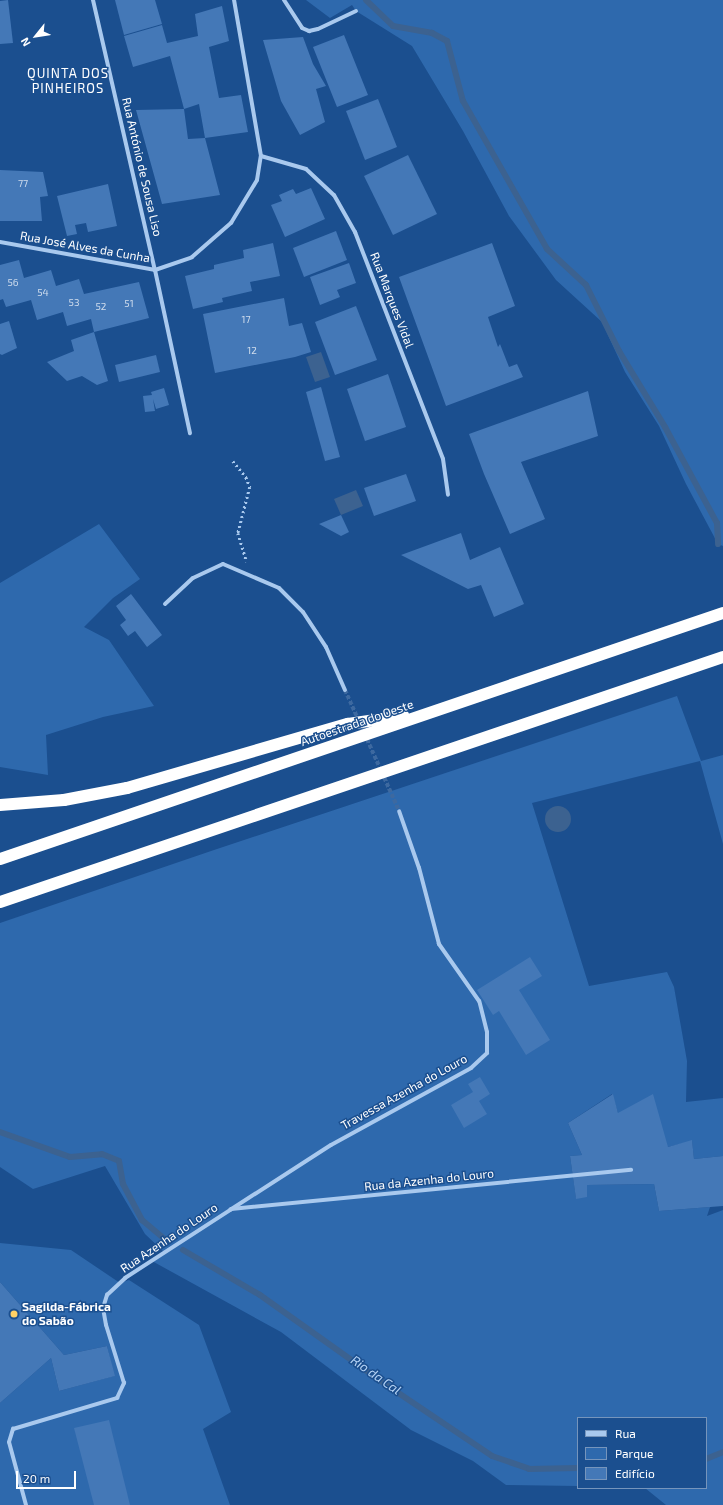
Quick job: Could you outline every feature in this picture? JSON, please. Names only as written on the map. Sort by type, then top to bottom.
[{"type":"highway","name":"Autoestrada do Oeste","points":[[0,859],[723,613]]},
{"type":"highway","points":[[0,902],[723,657]]},
{"type":"highway","points":[[0,805],[64,800],[127,788],[348,724],[434,712]]},
{"type":"street","name":"Rua António de Sousa Liso","points":[[93,0],[155,270],[190,433]]},
{"type":"street","name":"Rua José Alves da Cunha","points":[[0,242],[155,270],[192,257],[232,223],[257,180],[261,156],[234,0]]},
{"type":"street","points":[[284,0],[302,28],[310,31],[318,29],[356,10]]},
{"type":"street","name":"Rua Marques Vidal","points":[[261,156],[306,169],[334,195],[355,232],[442,459],[448,495]]},
{"type":"street","points":[[165,604],[193,578],[223,564],[279,588],[303,612],[326,647],[345,690]]},
{"type":"street","name":"Travessa Azenha do Louro","points":[[230,1210],[331,1145],[470,1068],[486,1053],[487,1032],[479,1001],[439,944],[419,868],[399,811]]},
{"type":"street","name":"Rua da Azenha do Louro","points":[[230,1210],[631,1170]]},
{"type":"street","name":"Rua Azenha do Louro","points":[[26,1505],[9,1442],[13,1429],[116,1398],[124,1383],[104,1314],[103,1308],[107,1296],[125,1278],[230,1210]]},
{"type":"path","points":[[232,462],[246,477],[250,488],[238,533],[246,558],[249,576]]},
{"type":"green space","points":[[306,0],[723,0],[723,546],[718,544],[686,484],[659,426],[625,372],[602,322],[556,280],[509,216],[463,131],[412,46],[356,11],[352,5],[330,18]]},
{"type":"green space","points":[[99,524],[140,579],[113,598],[84,627],[109,640],[154,706],[103,717],[46,735],[48,775],[0,767],[0,583]]},
{"type":"green space","points":[[677,696],[701,761],[723,755],[723,844],[700,761],[532,803],[589,986],[667,972],[674,987],[687,1061],[686,1102],[723,1098],[723,1156],[694,1159],[692,1141],[668,1147],[618,1113],[612,1094],[568,1123],[582,1155],[570,1156],[576,1198],[587,1185],[654,1184],[659,1211],[710,1207],[707,1216],[723,1210],[723,1505],[666,1505],[646,1489],[707,1489],[707,1417],[577,1417],[577,1486],[506,1485],[473,1461],[411,1430],[281,1332],[152,1261],[164,1252],[145,1234],[105,1166],[33,1189],[0,1167],[0,923]]},
{"type":"green space","points":[[0,1243],[71,1250],[120,1283],[129,1280],[199,1325],[231,1412],[203,1429],[230,1505],[0,1505],[0,1403],[51,1358],[59,1391],[114,1376],[107,1346],[64,1355],[0,1282]]},
{"type":"shaded area","points":[[321,352],[330,377],[315,382],[306,357]]},
{"type":"shaded area","points":[[356,490],[363,506],[341,515],[334,499]]},
{"type":"shaded area","points":[[558,806],[567,810],[571,819],[567,828],[558,832],[549,828],[545,819],[549,810]]},
{"type":"building","points":[[8,0],[13,43],[0,44],[0,1]]},
{"type":"building","points":[[115,0],[155,0],[162,24],[124,35]]},
{"type":"building","points":[[222,6],[229,41],[209,47],[219,98],[241,95],[248,132],[205,138],[199,104],[184,109],[170,56],[133,67],[124,36],[162,25],[167,43],[198,36],[195,14]]},
{"type":"building","points":[[344,35],[368,95],[337,107],[313,47]]},
{"type":"building","points":[[303,37],[313,64],[326,86],[316,89],[325,122],[300,135],[281,101],[263,40]]},
{"type":"building","points":[[378,99],[397,147],[365,160],[346,111]]},
{"type":"building","points":[[184,109],[188,139],[205,138],[220,195],[162,204],[136,110]]},
{"type":"building","points":[[408,155],[437,214],[393,235],[364,176]]},
{"type":"building","points":[[0,170],[43,172],[48,196],[40,197],[42,221],[0,221]]},
{"type":"building","points":[[108,184],[117,226],[88,232],[86,223],[75,225],[77,234],[67,236],[57,196]]},
{"type":"building","points":[[311,188],[325,219],[285,237],[271,205],[282,201],[279,195],[293,189],[296,194]]},
{"type":"building","points":[[336,231],[347,260],[304,277],[293,248]]},
{"type":"building","points":[[273,243],[280,276],[250,282],[252,291],[222,298],[223,302],[193,309],[185,276],[214,269],[214,265],[244,258],[243,250]]},
{"type":"building","points":[[492,243],[515,306],[488,317],[498,347],[500,344],[509,367],[517,364],[523,377],[446,406],[399,277]]},
{"type":"building","points":[[19,260],[24,278],[51,270],[56,286],[79,279],[84,294],[139,282],[149,318],[94,332],[91,319],[67,326],[63,312],[37,320],[31,300],[6,307],[3,299],[0,300],[0,265]]},
{"type":"building","points":[[349,263],[356,283],[337,290],[340,297],[320,305],[310,277]]},
{"type":"building","points":[[284,298],[289,326],[302,323],[311,352],[295,357],[215,373],[203,314]]},
{"type":"building","points":[[356,306],[377,360],[335,375],[315,322]]},
{"type":"building","points":[[9,321],[17,348],[2,355],[0,354],[0,324]]},
{"type":"building","points":[[94,332],[108,381],[97,385],[82,376],[67,381],[47,362],[74,351],[71,340]]},
{"type":"building","points":[[156,355],[160,372],[119,382],[115,365]]},
{"type":"building","points":[[388,374],[406,427],[365,441],[347,389]]},
{"type":"building","points":[[321,387],[340,457],[325,461],[306,392]]},
{"type":"building","points":[[164,388],[169,405],[156,409],[153,399],[155,411],[145,412],[143,396],[152,395],[151,392]]},
{"type":"building","points":[[588,391],[598,436],[521,462],[545,519],[510,534],[484,474],[469,434]]},
{"type":"building","points":[[406,474],[416,501],[374,516],[364,488]]},
{"type":"building","points":[[341,515],[349,532],[341,536],[319,524]]},
{"type":"building","points":[[461,533],[470,560],[500,547],[524,604],[494,617],[481,585],[468,589],[401,555]]},
{"type":"building","points":[[131,594],[162,635],[147,647],[135,631],[128,636],[120,625],[126,620],[116,606]]},
{"type":"building","points":[[530,957],[542,976],[519,990],[550,1040],[526,1055],[499,1011],[493,1015],[477,990]]},
{"type":"building","points":[[480,1077],[490,1094],[479,1101],[487,1114],[464,1128],[451,1105],[473,1092],[468,1084]]},
{"type":"building","points":[[613,1094],[618,1113],[653,1094],[668,1147],[692,1140],[694,1159],[723,1156],[723,1206],[659,1211],[654,1184],[587,1185],[587,1197],[576,1199],[570,1156],[582,1155],[568,1123]]},
{"type":"building","name":"Sagilda-Fábrica do Sabão","points":[[0,1282],[64,1355],[107,1346],[115,1376],[59,1391],[51,1358],[0,1403]]},
{"type":"building","points":[[109,1420],[130,1505],[94,1505],[74,1428]]},
{"type":"waterway","points":[[366,0],[393,26],[432,33],[447,41],[463,101],[547,249],[586,285],[619,351],[665,427],[717,523],[718,544]]},
{"type":"waterway","name":"Rio da Cal","points":[[0,1132],[70,1157],[102,1154],[119,1161],[123,1184],[142,1220],[167,1241]]},
{"type":"waterway","name":"Rio da Cal","points":[[183,1250],[260,1295],[388,1386],[492,1456],[529,1469],[577,1468]]},
{"type":"waterway","name":"Rio da Cal","points":[[707,1459],[723,1452]]},
{"type":"tunnel","points":[[345,690],[399,811]]},
{"type":"place","name":"Sagilda-Fábrica do Sabão","points":[[14,1314]]},
{"type":"district","name":"QUINTA DOS PINHEIROS","points":[[68,82]]}]
